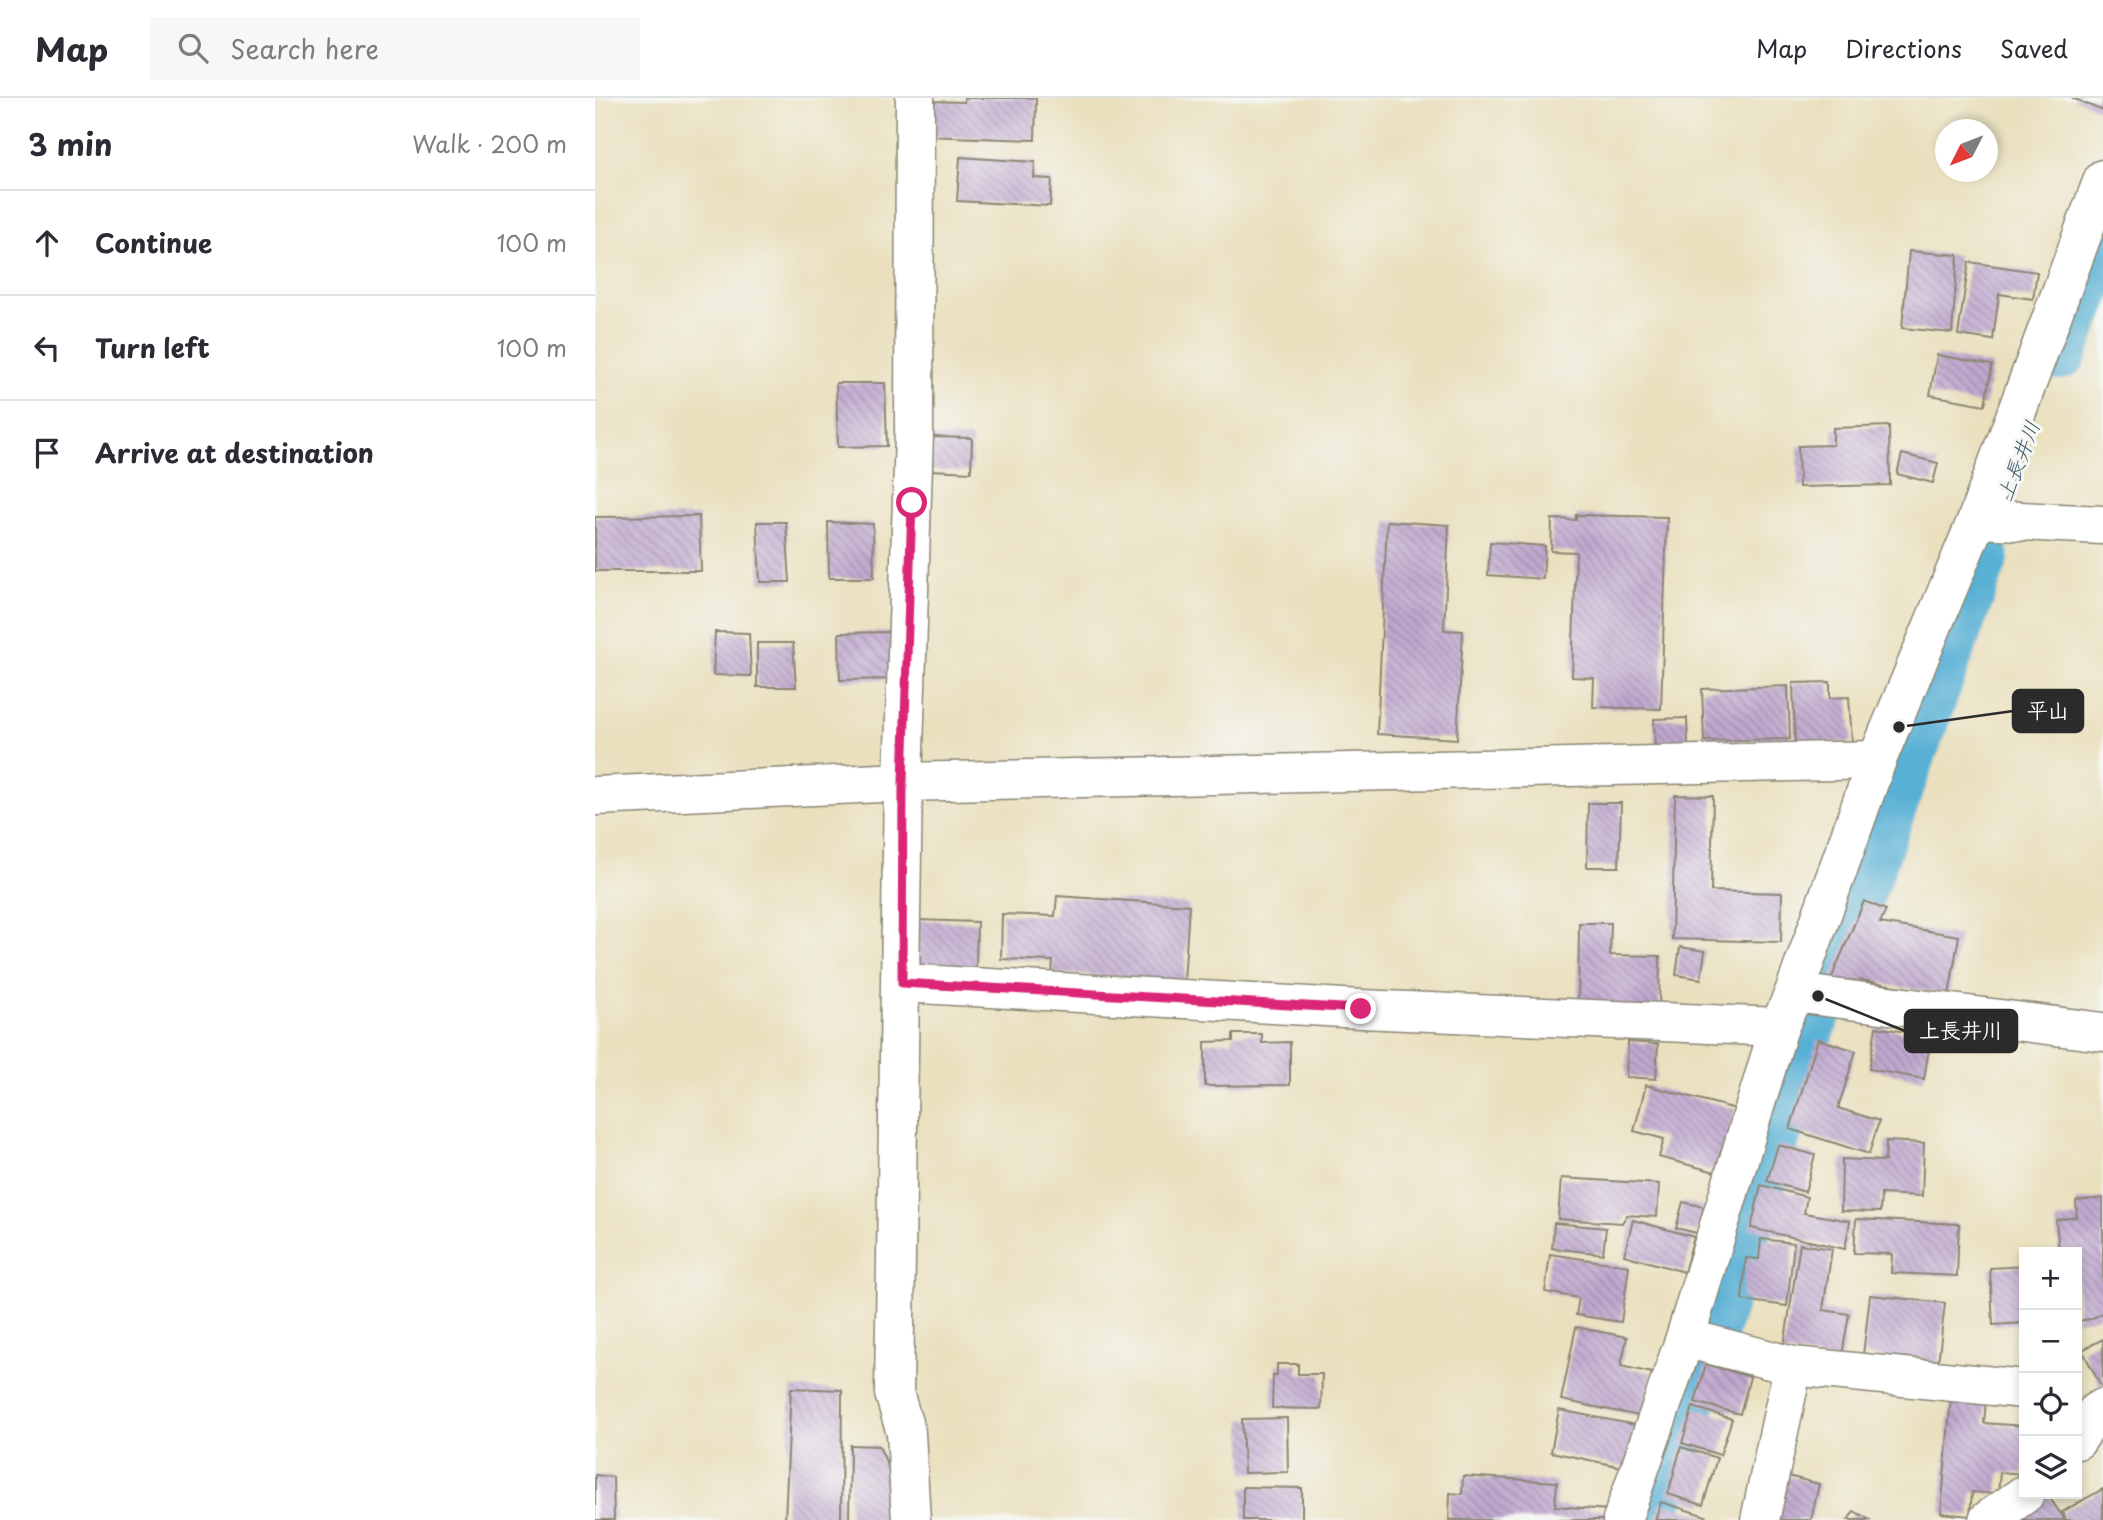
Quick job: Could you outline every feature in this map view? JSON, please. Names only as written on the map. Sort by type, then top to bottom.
[{"type":"street","points":[[911,1520],[905,1433],[894,1393],[903,782],[913,444],[915,98]]},
{"type":"street","points":[[1622,1520],[1685,1338],[1786,1010],[1877,760],[1977,519],[2103,179]]},
{"type":"street","points":[[1977,519],[2103,525]]},
{"type":"street","points":[[595,796],[903,782],[1877,760]]},
{"type":"street","points":[[902,983],[1361,1009],[1786,1010],[2103,1032]]},
{"type":"street","points":[[1685,1338],[1793,1366],[2019,1389]]},
{"type":"street","points":[[1760,1520],[1793,1366]]},
{"type":"street","points":[[1988,1520],[2019,1498]]},
{"type":"building","points":[[964,98],[1036,98],[1035,140],[925,136],[926,101],[964,102]]},
{"type":"building","points":[[2072,98],[2103,98],[2103,111]]},
{"type":"building","points":[[960,157],[1035,162],[1034,178],[1052,179],[1050,206],[957,201]]},
{"type":"building","points":[[1909,251],[1958,255],[1952,333],[1902,328]]},
{"type":"building","points":[[1969,262],[2037,272],[2033,299],[1999,294],[1993,340],[1958,335]]},
{"type":"building","points":[[1937,355],[1992,365],[1985,405],[1930,395]]},
{"type":"building","points":[[836,383],[885,383],[887,446],[838,447]]},
{"type":"building","points":[[1889,426],[1890,485],[1799,487],[1798,446],[1833,445],[1833,428]]},
{"type":"building","points":[[932,437],[972,438],[971,472],[931,470]]},
{"type":"building","points":[[1902,454],[1938,463],[1933,483],[1897,474]]},
{"type":"building","points":[[1576,515],[1667,517],[1661,709],[1593,707],[1594,678],[1572,677],[1576,552],[1551,551],[1552,519],[1576,520]]},
{"type":"building","points":[[699,516],[701,571],[595,571],[595,517]]},
{"type":"building","points":[[1387,521],[1449,525],[1444,630],[1463,631],[1457,739],[1377,734]]},
{"type":"building","points":[[757,522],[786,522],[790,582],[760,582]]},
{"type":"building","points":[[828,522],[873,524],[874,578],[829,578]]},
{"type":"building","points":[[1490,542],[1545,546],[1543,579],[1488,575]]},
{"type":"building","points":[[715,632],[749,633],[751,676],[713,675]]},
{"type":"building","points":[[891,632],[893,679],[840,680],[839,633]]},
{"type":"building","points":[[757,643],[793,643],[796,687],[757,687]]},
{"type":"building","points":[[1830,682],[1830,698],[1849,697],[1852,742],[1795,744],[1793,683]]},
{"type":"building","points":[[1788,686],[1790,739],[1704,741],[1702,689]]},
{"type":"building","points":[[1687,718],[1688,747],[1655,748],[1654,719]]},
{"type":"building","points":[[1675,795],[1713,796],[1711,891],[1782,893],[1781,942],[1672,939]]},
{"type":"building","points":[[1588,803],[1621,803],[1619,867],[1587,867]]},
{"type":"building","points":[[1057,896],[1189,905],[1184,982],[1052,973],[1053,961],[1001,959],[1002,914],[1055,916]]},
{"type":"building","points":[[1864,901],[1886,910],[1880,923],[1959,936],[1949,995],[1860,980],[1857,989],[1831,979]]},
{"type":"building","points":[[918,920],[977,922],[976,968],[917,966]]},
{"type":"building","points":[[1579,923],[1611,923],[1610,955],[1660,956],[1659,1013],[1578,1010]]},
{"type":"building","points":[[1680,947],[1705,951],[1701,979],[1676,975]]},
{"type":"building","points":[[1876,1027],[1931,1036],[1924,1079],[1869,1069]]},
{"type":"building","points":[[1233,1034],[1262,1034],[1262,1043],[1290,1042],[1290,1085],[1205,1086],[1205,1042],[1233,1041]]},
{"type":"building","points":[[1818,1039],[1856,1051],[1838,1108],[1879,1121],[1869,1154],[1790,1129]]},
{"type":"building","points":[[1628,1042],[1658,1044],[1656,1079],[1626,1077]]},
{"type":"building","points":[[1646,1085],[1736,1109],[1719,1173],[1659,1157],[1664,1139],[1634,1131]]},
{"type":"building","points":[[1886,1141],[1924,1143],[1922,1196],[1881,1194],[1880,1212],[1841,1211],[1842,1159],[1885,1161]]},
{"type":"building","points":[[1778,1145],[1815,1155],[1805,1192],[1767,1181]]},
{"type":"building","points":[[1561,1178],[1659,1184],[1657,1217],[1627,1215],[1622,1223],[1558,1219]]},
{"type":"building","points":[[1761,1185],[1807,1197],[1804,1213],[1850,1221],[1845,1249],[1751,1228]]},
{"type":"building","points":[[2103,1198],[2103,1313],[2082,1320],[2082,1247],[2059,1247],[2056,1220],[2077,1217],[2076,1201]]},
{"type":"building","points":[[1683,1202],[1704,1207],[1697,1233],[1676,1228]]},
{"type":"building","points":[[1856,1219],[1959,1224],[1957,1276],[1891,1273],[1892,1254],[1854,1253]]},
{"type":"building","points":[[1633,1220],[1694,1237],[1684,1272],[1624,1255]]},
{"type":"building","points":[[1554,1223],[1606,1228],[1603,1254],[1552,1248]]},
{"type":"building","points":[[1761,1239],[1794,1243],[1787,1306],[1742,1300],[1746,1258],[1759,1259]]},
{"type":"building","points":[[1800,1244],[1832,1249],[1823,1310],[1849,1314],[1841,1361],[1783,1352]]},
{"type":"building","points":[[1550,1254],[1629,1266],[1621,1322],[1576,1315],[1579,1298],[1545,1292]]},
{"type":"building","points":[[2019,1266],[2019,1323],[1993,1325],[1990,1268]]},
{"type":"building","points":[[1870,1295],[1945,1303],[1938,1364],[1863,1355]]},
{"type":"building","points":[[1576,1327],[1627,1337],[1621,1366],[1652,1373],[1644,1417],[1561,1400]]},
{"type":"building","points":[[2103,1339],[2103,1390],[2082,1350]]},
{"type":"building","points":[[1277,1364],[1298,1364],[1298,1374],[1322,1374],[1321,1409],[1272,1408],[1273,1376],[1277,1376]]},
{"type":"building","points":[[1706,1364],[1750,1377],[1740,1414],[1695,1402]]},
{"type":"building","points":[[791,1388],[842,1390],[841,1520],[785,1520]]},
{"type":"building","points":[[1951,1397],[1986,1400],[1984,1423],[2019,1426],[2019,1474],[2000,1472],[1998,1494],[1972,1492],[1970,1516],[1941,1513]]},
{"type":"building","points":[[1693,1407],[1732,1419],[1720,1455],[1682,1443]]},
{"type":"building","points":[[1559,1410],[1636,1425],[1627,1468],[1551,1452]]},
{"type":"building","points":[[1287,1418],[1288,1472],[1244,1473],[1242,1419]]},
{"type":"building","points":[[850,1445],[879,1446],[892,1475],[894,1520],[849,1520]]},
{"type":"building","points":[[1681,1447],[1717,1458],[1703,1505],[1668,1494]]},
{"type":"building","points":[[595,1475],[613,1477],[614,1520],[595,1520]]},
{"type":"building","points":[[1784,1475],[1819,1484],[1811,1520],[1774,1520]]},
{"type":"building","points":[[1463,1476],[1557,1482],[1555,1506],[1609,1510],[1608,1520],[1449,1520],[1450,1493],[1462,1494]]},
{"type":"building","points":[[1243,1487],[1302,1488],[1302,1520],[1243,1520]]},
{"type":"building","points":[[2103,1489],[2103,1520],[2066,1520],[2062,1512]]},
{"type":"building","points":[[2032,1499],[2050,1499],[2065,1520],[2024,1520],[2017,1509]]},
{"type":"building","points":[[1661,1502],[1706,1516],[1704,1520],[1655,1520]]},
{"type":"building","points":[[1854,1511],[1870,1520],[1848,1520]]},
{"type":"waterway","name":"上長井川","points":[[2059,351],[2103,236]]},
{"type":"waterway","name":"上長井川","points":[[1648,1520],[1804,1035],[1980,556]]},
{"type":"place","name":"平山","points":[[1899,727]]},
{"type":"place","name":"上長井川","points":[[1818,996]]},
{"type":"route","points":[[912,503],[903,782],[902,983],[1361,1009]]}]
